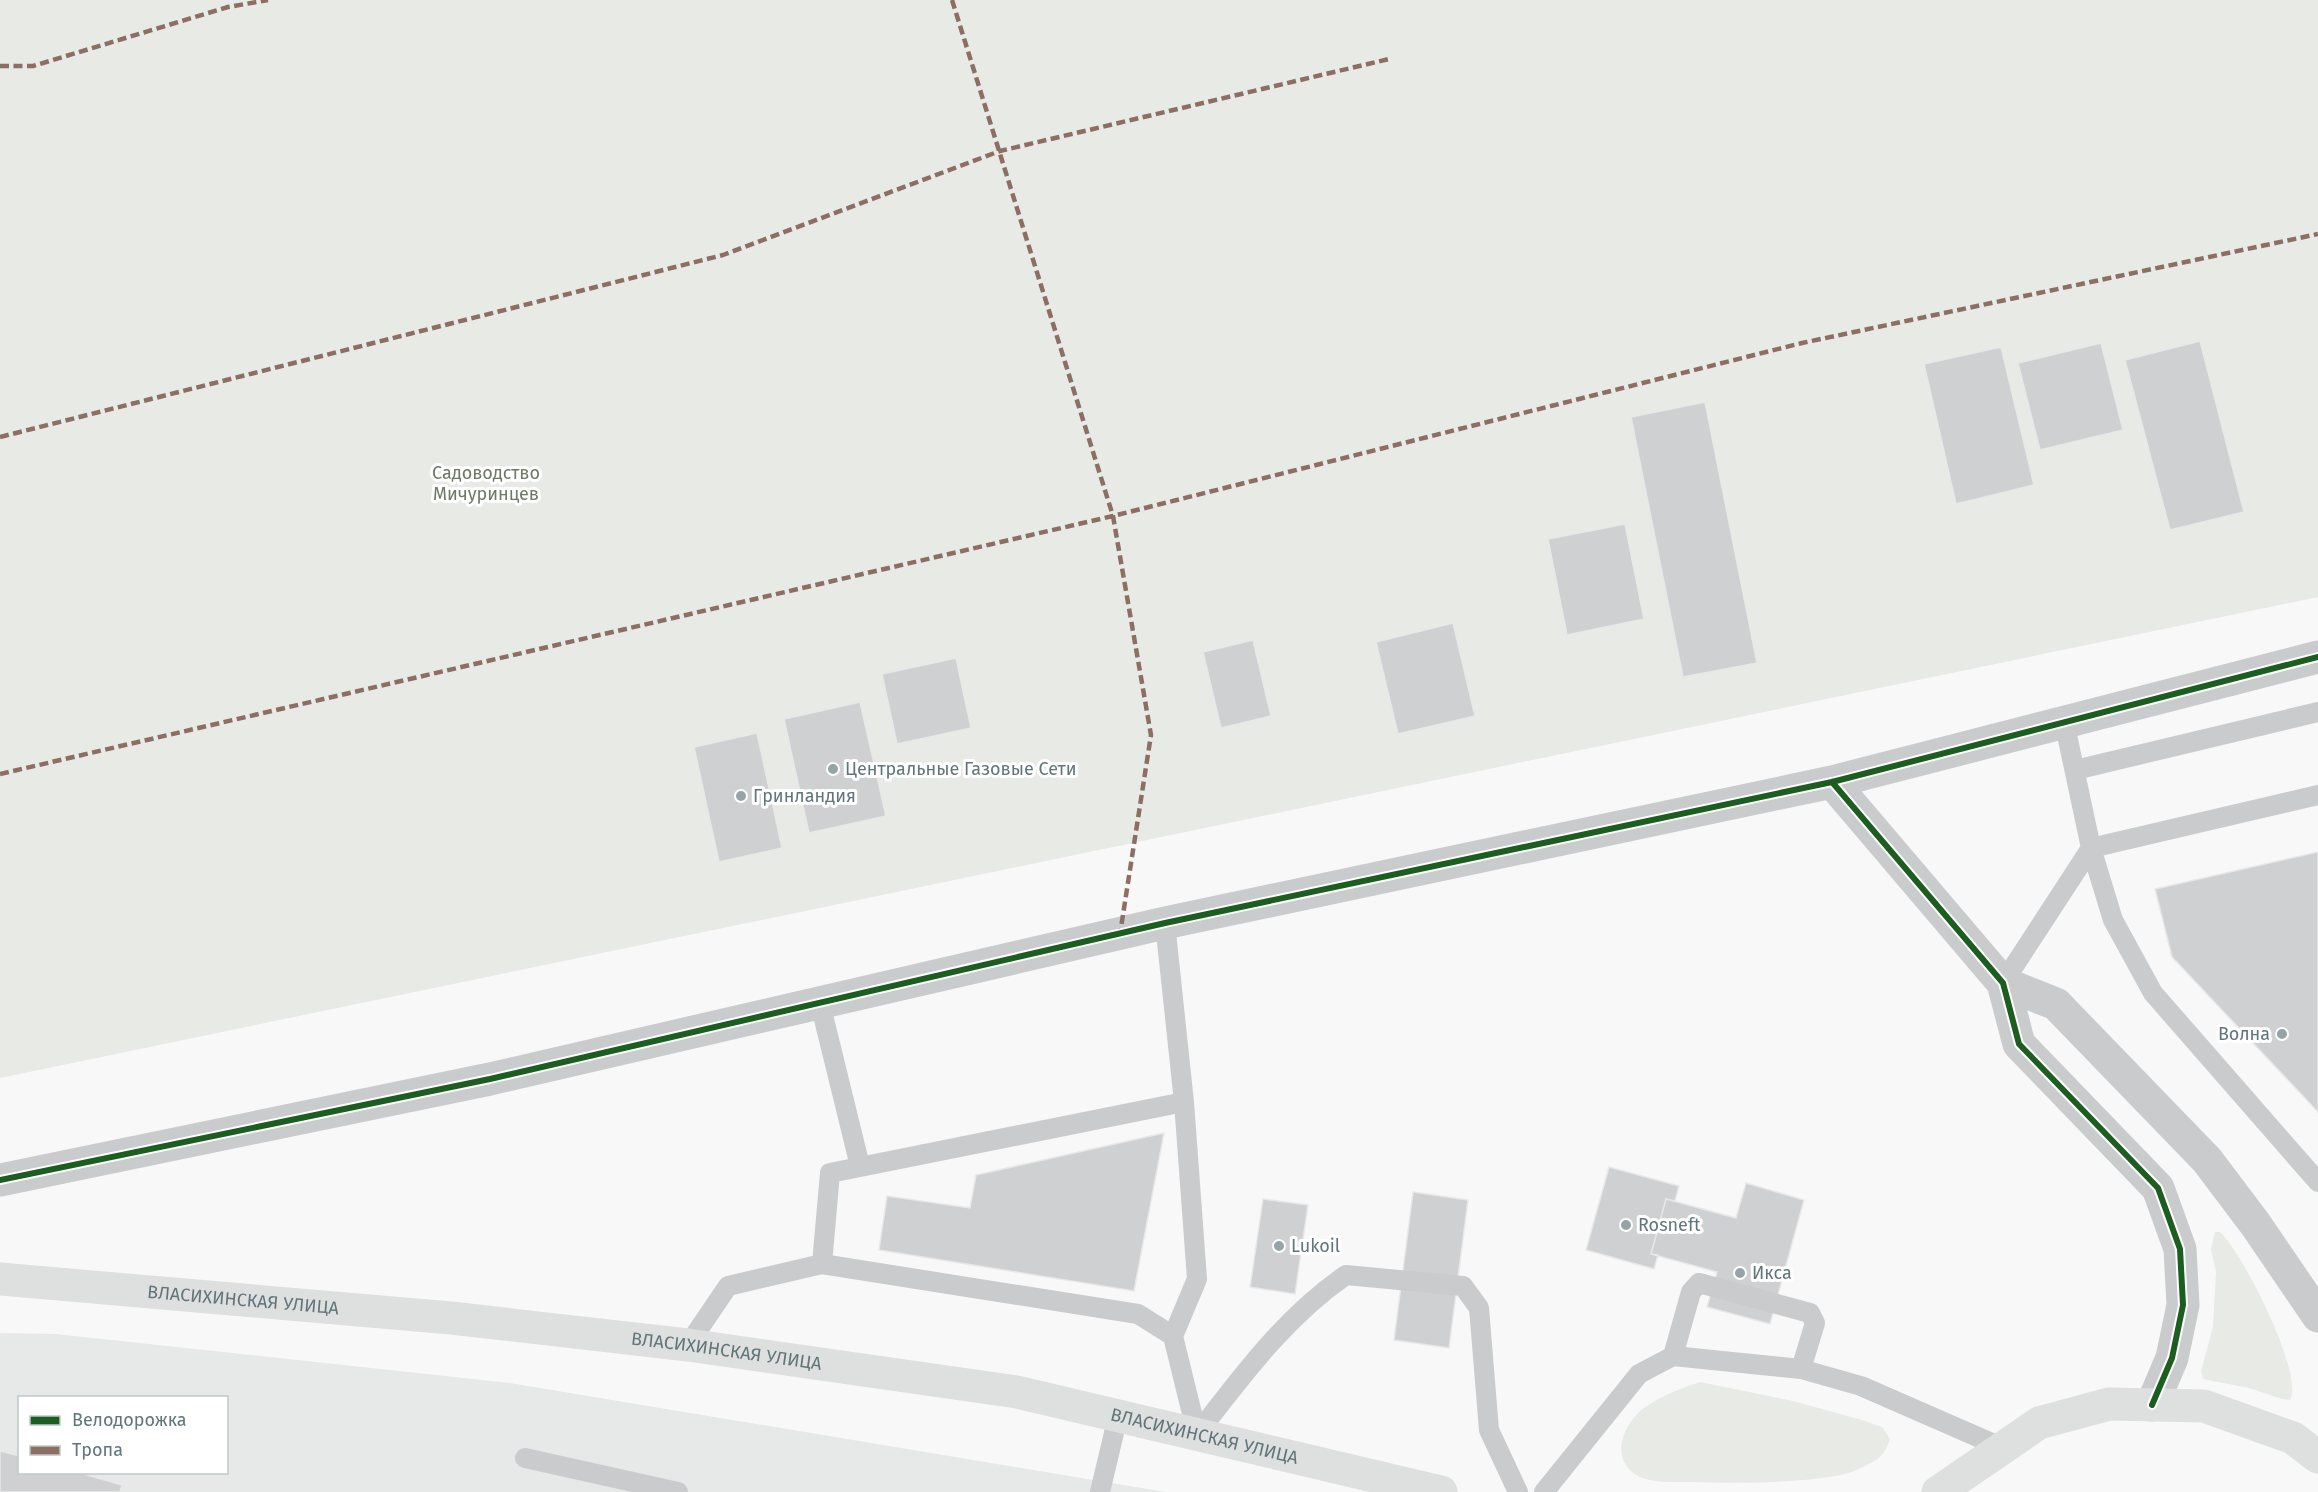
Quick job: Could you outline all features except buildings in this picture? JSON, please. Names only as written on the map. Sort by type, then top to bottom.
[{"type":"highway","name":"ВЛАСИХИНСКАЯ УЛИЦА","points":[[0,1279],[451,1318],[688,1345],[1017,1392],[1442,1492]]},
{"type":"highway","points":[[1938,1492],[2039,1423],[2109,1404],[2204,1406],[2293,1438],[2318,1457]]},
{"type":"street","points":[[0,1180],[490,1079],[1165,922],[1832,782],[2318,657]]},
{"type":"street","points":[[1832,782],[2003,983],[2019,1044],[2158,1188],[2180,1250],[2183,1305],[2172,1358],[2152,1405]]},
{"type":"street","points":[[2003,983],[2056,1004],[2207,1160],[2256,1225],[2318,1316]]},
{"type":"lane","points":[[2075,770],[2318,712]]},
{"type":"lane","points":[[2064,722],[2091,848],[2113,920],[2153,993],[2318,1182]]},
{"type":"lane","points":[[2003,983],[2091,848],[2318,795]]},
{"type":"lane","points":[[1165,922],[1184,1102],[1197,1279],[1173,1336],[1197,1434]]},
{"type":"lane","points":[[820,1003],[860,1166]]},
{"type":"lane","points":[[822,1264],[830,1173],[1184,1102]]},
{"type":"lane","points":[[688,1345],[728,1286],[822,1264],[1138,1314],[1173,1336]]},
{"type":"lane","points":[[1197,1434],[1261,1351],[1318,1294],[1346,1275],[1463,1286],[1479,1308],[1489,1430],[1518,1492]]},
{"type":"lane","points":[[1673,1356],[1691,1292],[1699,1283],[1810,1313],[1815,1323],[1801,1369]]},
{"type":"lane","points":[[1544,1492],[1639,1374],[1673,1356],[1801,1369],[1861,1386],[2003,1448]]},
{"type":"lane","points":[[1100,1492],[1118,1416]]},
{"type":"lane","points":[[525,1458],[678,1492]]},
{"type":"shaded area","points":[[0,1333],[56,1334],[510,1383],[1166,1492],[0,1492]]},
{"type":"green space","name":"Садоводство Мичуринцев","points":[[0,0],[2318,0],[2318,597],[0,1078]]},
{"type":"green space","points":[[2215,1232],[2220,1232],[2230,1244],[2269,1314],[2288,1366],[2292,1387],[2290,1400],[2249,1388],[2203,1379],[2201,1371],[2213,1327],[2216,1272],[2211,1249]]},
{"type":"green space","points":[[1700,1382],[1793,1401],[1862,1420],[1882,1427],[1890,1439],[1883,1453],[1871,1463],[1848,1473],[1822,1478],[1727,1483],[1664,1482],[1640,1477],[1630,1470],[1621,1450],[1626,1429],[1633,1419],[1656,1400]]},
{"type":"marked path","points":[[0,66],[33,66],[228,7],[268,0]]},
{"type":"marked path","points":[[952,0],[1113,516],[1151,735],[1120,934]]},
{"type":"marked path","points":[[0,437],[723,255],[1000,151],[1389,59]]},
{"type":"marked path","points":[[0,774],[1113,516],[1802,343],[2318,234]]},
{"type":"cycle path","points":[[0,1180],[490,1079],[1165,923],[1832,782],[2318,657]]},
{"type":"cycle path","points":[[1832,782],[2003,983],[2019,1044],[2158,1188],[2180,1249],[2183,1305],[2172,1358],[2152,1405]]},
{"type":"place","name":"Центральные Газовые Сети","points":[[833,769]]},
{"type":"place","name":"Гринландия","points":[[741,796]]},
{"type":"place","name":"Волна","points":[[2282,1034]]},
{"type":"place","name":"Rosneft","points":[[1626,1225]]},
{"type":"place","name":"Lukoil","points":[[1279,1246]]},
{"type":"place","name":"Икса","points":[[1740,1273]]}]
